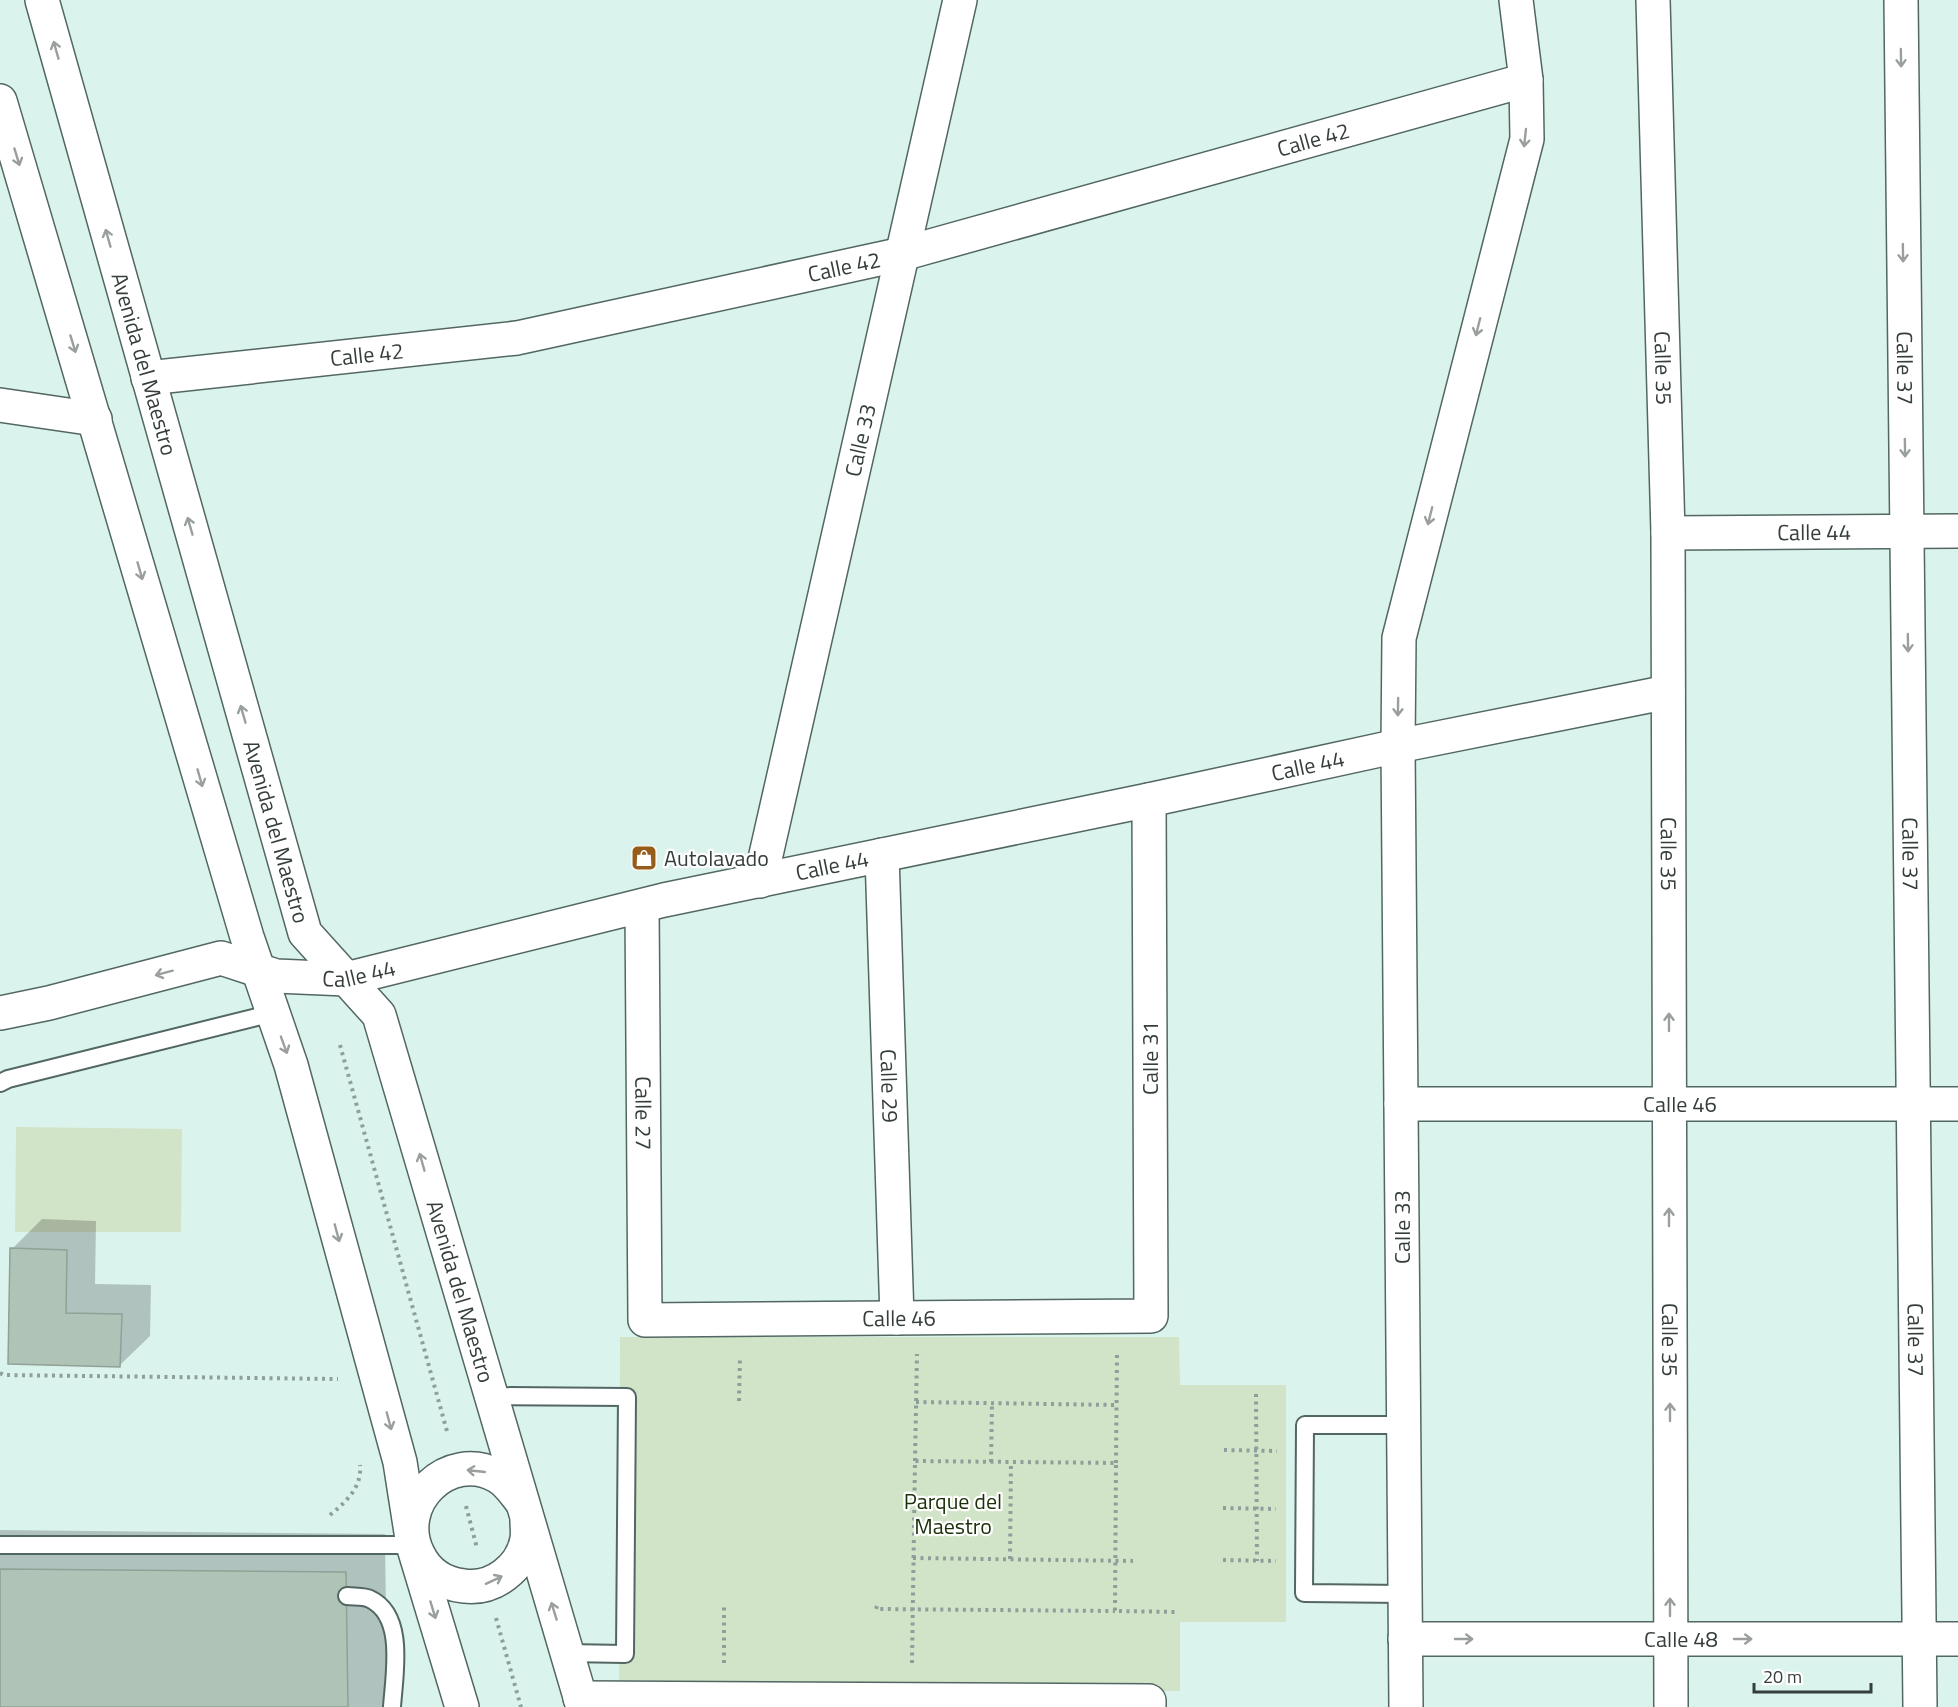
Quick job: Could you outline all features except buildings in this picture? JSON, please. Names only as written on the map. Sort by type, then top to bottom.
[{"type":"street","name":"Avenida del Maestro","points":[[42,0],[305,933],[379,1015],[581,1703]]},
{"type":"street","name":"Calle 33","points":[[760,880],[960,0]]},
{"type":"street","points":[[1398,746],[1399,638],[1527,139],[1526,80],[1516,0]]},
{"type":"street","name":"Calle 35","points":[[1653,0],[1668,533],[1671,1707]]},
{"type":"street","name":"Calle 37","points":[[1901,0],[1920,1707]]},
{"type":"street","name":"Calle 42","points":[[148,378],[517,338],[902,254],[1526,80]]},
{"type":"street","points":[[0,101],[247,938],[291,1065],[400,1462],[413,1545],[462,1707]]},
{"type":"street","points":[[0,405],[95,419]]},
{"type":"street","name":"Calle 44","points":[[1668,533],[1958,531]]},
{"type":"street","name":"Calle 44","points":[[0,1013],[49,1003],[221,958],[276,976],[346,979],[642,906],[760,880],[1398,746],[1668,692]]},
{"type":"street","name":"Calle 33","points":[[1398,746],[1406,1707]]},
{"type":"street","name":"Calle 31","points":[[1149,800],[1151,1316]]},
{"type":"street","name":"Calle 29","points":[[882,855],[897,1318]]},
{"type":"street","name":"Calle 27","points":[[642,906],[645,1320]]},
{"type":"street","name":"Calle 46","points":[[1401,1104],[1958,1104]]},
{"type":"street","name":"Calle 46","points":[[645,1320],[1151,1316]]},
{"type":"street","points":[[476,1470],[495,1475],[510,1486],[525,1511],[527,1540],[520,1558],[508,1573],[491,1583],[473,1587],[453,1585],[436,1577],[422,1563],[413,1545],[411,1527],[414,1508],[419,1499],[424,1491],[439,1478],[457,1471],[476,1470]]},
{"type":"street","name":"Calle 48","points":[[1405,1639],[1958,1639]]},
{"type":"street","points":[[581,1703],[1149,1704]]},
{"type":"lane","points":[[0,1083],[8,1079],[273,1012]]},
{"type":"lane","points":[[491,1396],[627,1397],[625,1653],[567,1653]]},
{"type":"lane","points":[[1403,1425],[1305,1425],[1304,1593],[1405,1594]]},
{"type":"lane","points":[[0,1545],[413,1545]]},
{"type":"lane","points":[[347,1596],[369,1598],[382,1608],[392,1626],[396,1639],[392,1707]]},
{"type":"path","points":[[340,1045],[448,1436]]},
{"type":"path","points":[[1115,1611],[1117,1344]]},
{"type":"path","points":[[912,1668],[917,1345]]},
{"type":"path","points":[[739,1401],[740,1347]]},
{"type":"path","points":[[0,1374],[4,1376],[338,1379],[341,1390]]},
{"type":"path","points":[[1256,1394],[1257,1561]]},
{"type":"path","points":[[916,1402],[1116,1405]]},
{"type":"path","points":[[991,1462],[992,1403]]},
{"type":"path","points":[[1224,1450],[1278,1450]]},
{"type":"path","points":[[323,1519],[347,1499],[359,1484],[361,1467],[358,1456]]},
{"type":"path","points":[[915,1461],[1116,1463]]},
{"type":"path","points":[[1010,1559],[1011,1462]]},
{"type":"path","points":[[465,1501],[479,1554]]},
{"type":"path","points":[[1223,1508],[1279,1509]]},
{"type":"path","points":[[913,1558],[1133,1560]]},
{"type":"path","points":[[1222,1560],[1279,1561]]},
{"type":"path","points":[[723,1668],[724,1605]]},
{"type":"path","points":[[878,1606],[876,1609],[1176,1612]]},
{"type":"path","points":[[493,1608],[521,1707]]},
{"type":"green space","points":[[16,1127],[182,1129],[181,1232],[15,1232]]},
{"type":"green space","name":"Parque del Maestro","points":[[620,1337],[1179,1337],[1180,1385],[1286,1385],[1286,1622],[1180,1622],[1180,1691],[619,1688]]},
{"type":"place","name":"Autolavado","points":[[644,858]]}]
